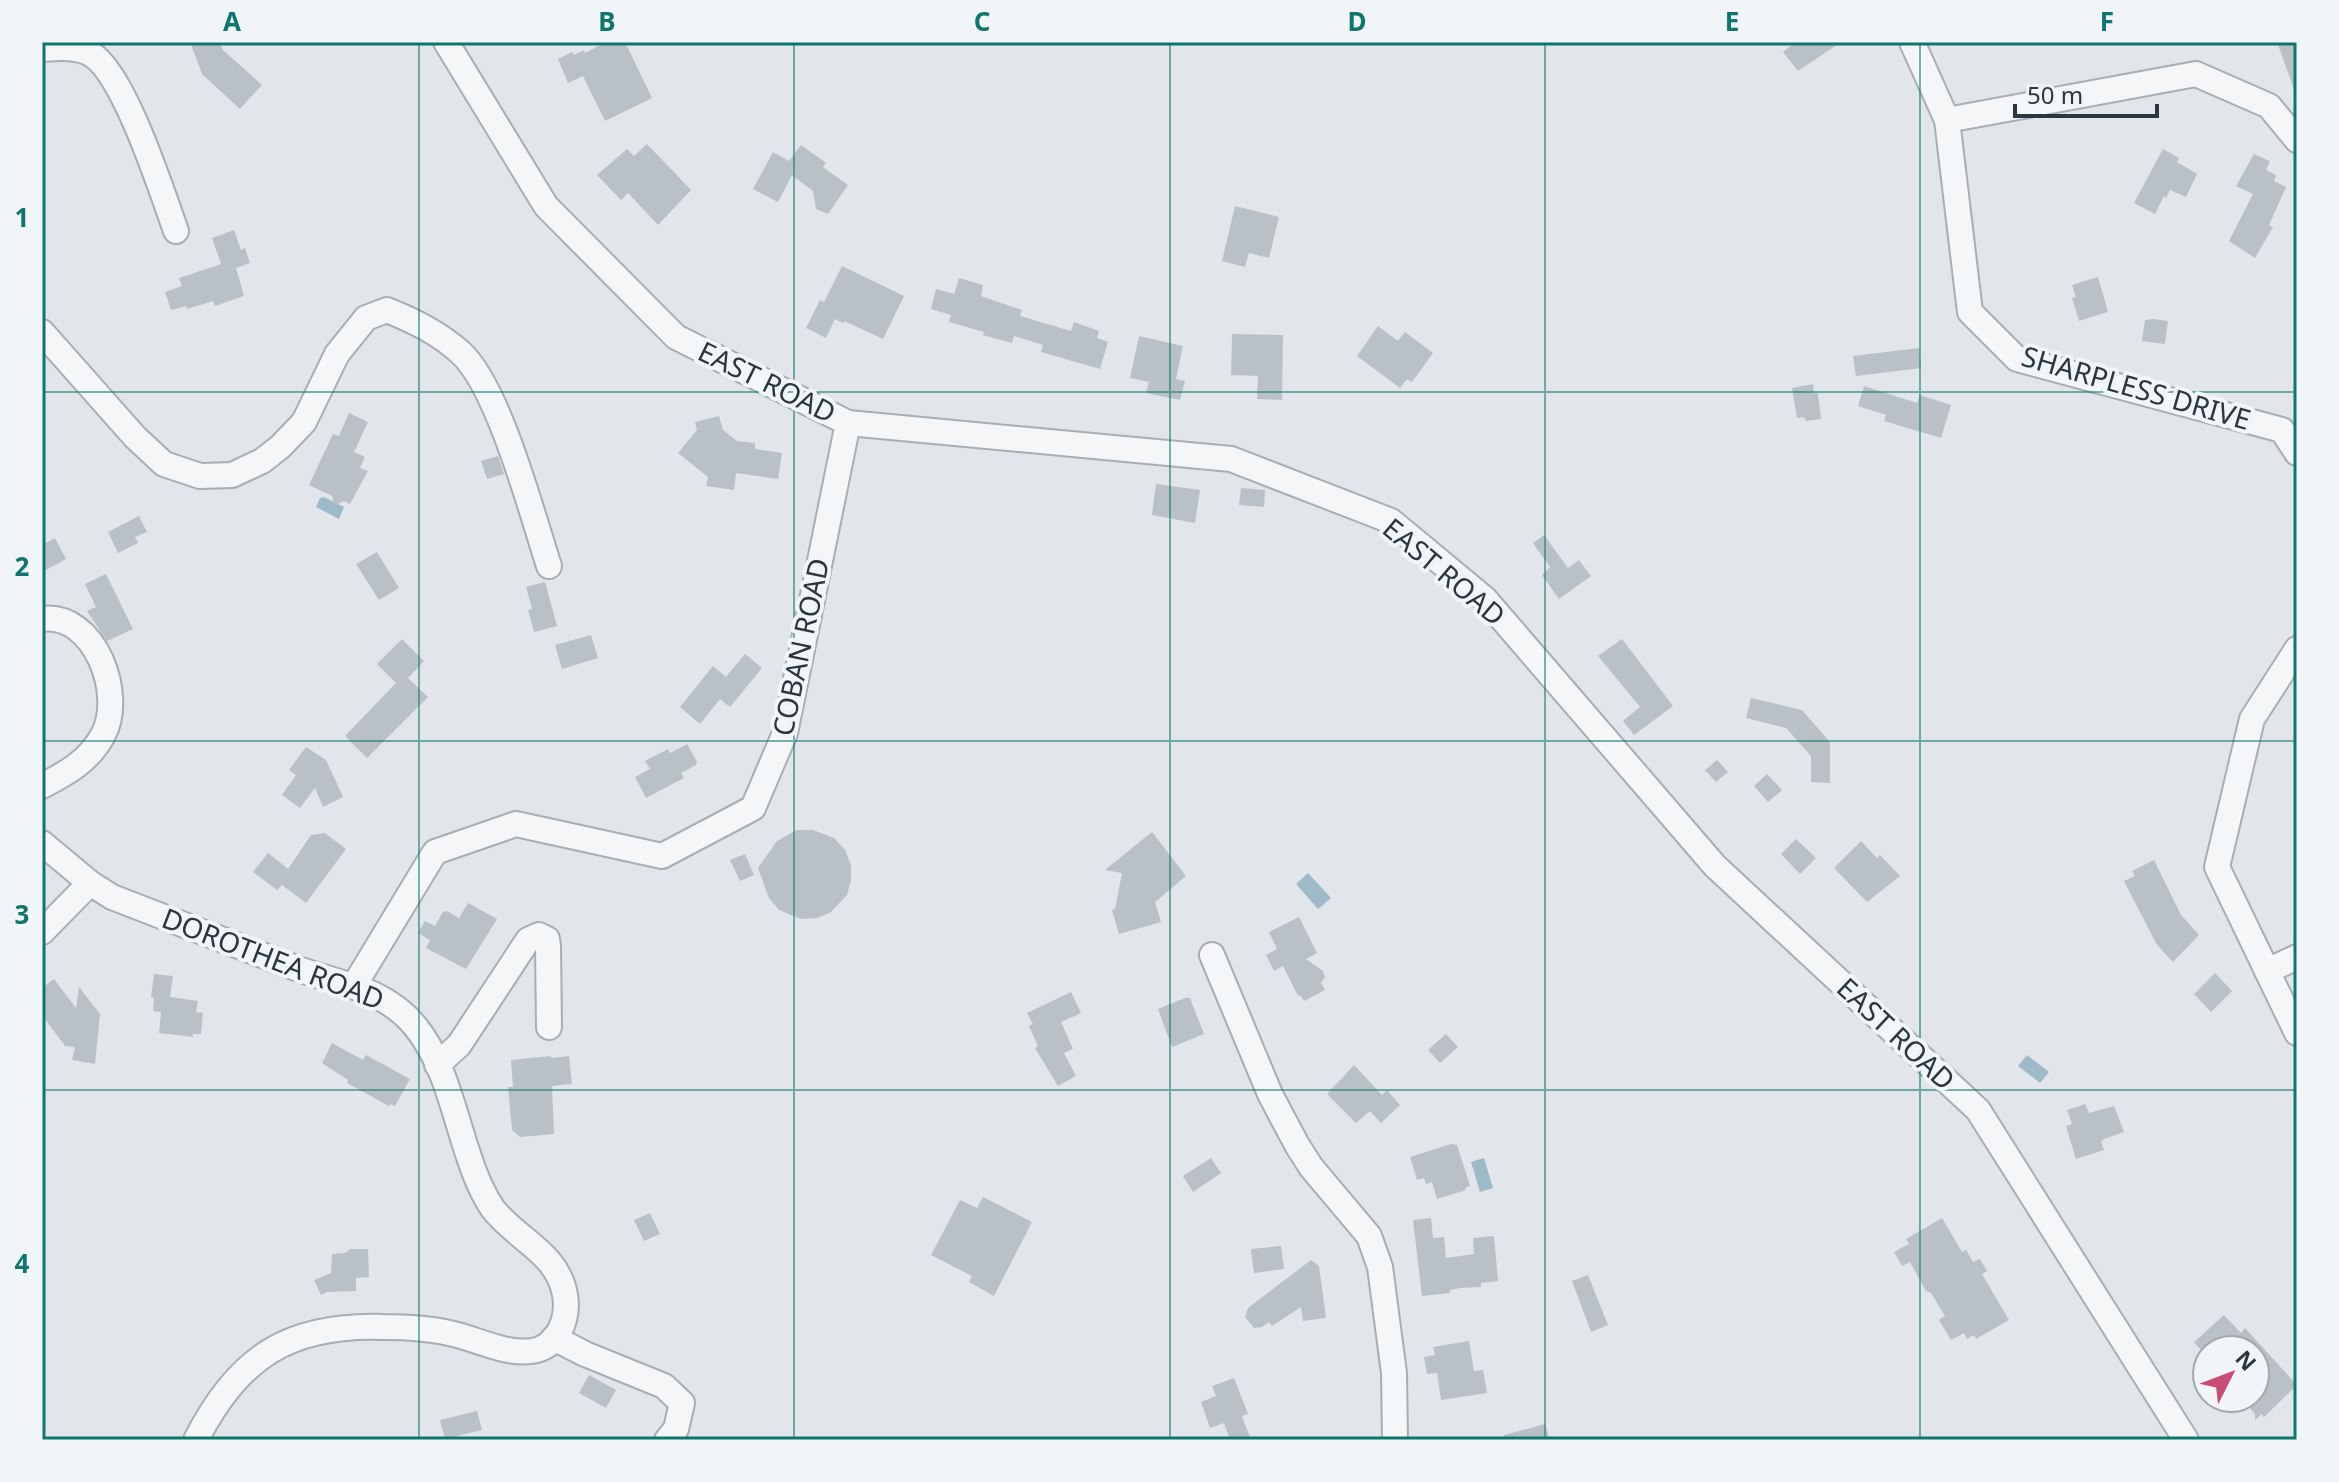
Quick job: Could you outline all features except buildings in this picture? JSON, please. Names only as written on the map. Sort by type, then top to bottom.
[{"type":"street","name":"EAST ROAD","points":[[446,42],[546,206],[676,337],[848,423],[1231,459],[1391,521],[1485,599],[1715,866],[1978,1110],[2186,1440]]},
{"type":"street","name":"SHARPLESS DRIVE","points":[[1912,42],[1947,120],[1970,312],[2017,359],[2282,430],[2297,453]]},
{"type":"street","points":[[42,49],[83,51],[94,55],[104,66],[130,107],[176,231]]},
{"type":"street","points":[[1947,120],[2196,74],[2269,106],[2297,140]]},
{"type":"street","points":[[42,332],[135,437],[164,464],[200,476],[232,475],[262,461],[280,447],[304,422],[337,354],[366,318],[387,310],[423,324],[463,354],[486,389],[549,566]]},
{"type":"street","name":"COBAN ROAD","points":[[355,984],[435,852],[516,824],[662,856],[753,808],[785,733],[848,423]]},
{"type":"street","points":[[42,619],[50,618],[76,627],[97,653],[110,685],[111,711],[104,733],[89,757],[42,786]]},
{"type":"street","points":[[2297,649],[2252,719],[2217,867],[2297,1033]]},
{"type":"street","name":"DOROTHEA ROAD","points":[[42,843],[112,897],[300,969],[355,984],[390,1003],[415,1025],[437,1065],[473,1170],[488,1200],[507,1222],[544,1254],[562,1281],[566,1312],[563,1327],[554,1338]]},
{"type":"street","points":[[42,932],[90,883]]},
{"type":"street","points":[[437,1065],[459,1045],[528,940],[539,935],[547,939],[548,946],[549,1027]]},
{"type":"street","points":[[1212,955],[1270,1094],[1297,1145],[1311,1167],[1369,1236],[1380,1267],[1394,1373],[1395,1440]]},
{"type":"street","points":[[2267,971],[2297,957]]},
{"type":"street","points":[[196,1440],[216,1403],[236,1378],[275,1348],[306,1335],[342,1327],[407,1327],[453,1334],[517,1351],[533,1351],[554,1338],[664,1386],[682,1403],[676,1429],[667,1440]]},
{"type":"water","points":[[320,498],[344,507],[339,519],[316,507]]},
{"type":"water","points":[[1308,873],[1331,898],[1318,909],[1296,884]]},
{"type":"water","points":[[2027,1055],[2049,1072],[2040,1083],[2018,1066]]},
{"type":"water","points":[[1484,1158],[1493,1188],[1480,1192],[1471,1162]]}]
